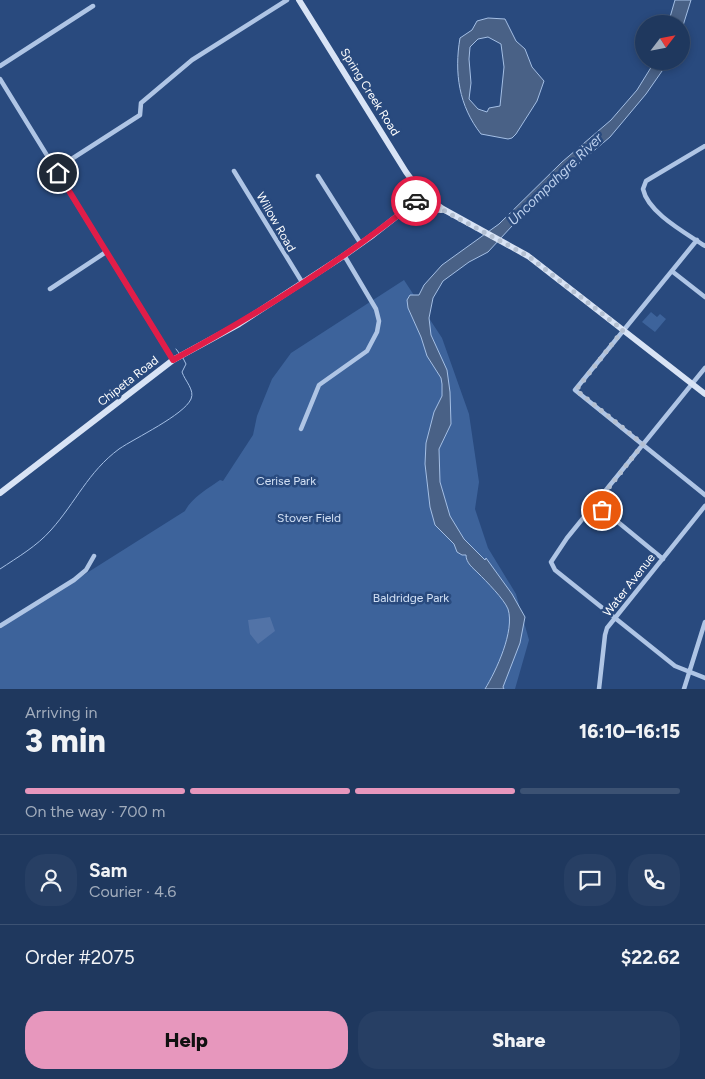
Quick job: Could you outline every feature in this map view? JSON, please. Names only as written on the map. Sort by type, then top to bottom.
[{"type":"main road","name":"Spring Creek Road","points":[[299,0],[406,172],[424,195],[443,210]]},
{"type":"main road","name":"Chipeta Road","points":[[0,493],[173,360],[239,324],[361,244],[424,195]]},
{"type":"main road","points":[[395,217],[416,208],[443,210],[528,256],[705,394]]},
{"type":"street","points":[[70,160],[140,115],[141,103],[192,60],[287,0]]},
{"type":"street","points":[[0,66],[93,6]]},
{"type":"street","points":[[0,79],[173,360]]},
{"type":"street","points":[[705,146],[651,178],[646,182],[643,189],[646,198],[661,215],[705,246]]},
{"type":"street","name":"Willow Road","points":[[234,171],[302,282]]},
{"type":"street","points":[[318,176],[361,244]]},
{"type":"street","points":[[696,240],[673,272],[623,330],[576,390],[705,495]]},
{"type":"street","points":[[50,288],[106,252]]},
{"type":"street","points":[[301,429],[319,385],[367,351],[377,332],[379,321],[376,309],[344,255]]},
{"type":"street","points":[[673,272],[705,297]]},
{"type":"street","points":[[705,368],[555,554],[551,562],[552,567],[675,666],[705,678]]},
{"type":"street","points":[[596,504],[663,559]]},
{"type":"street","name":"Water Avenue","points":[[600,689],[605,634],[705,506]]},
{"type":"street","points":[[0,626],[74,580],[86,570],[94,556]]},
{"type":"street","points":[[684,689],[705,622]]},
{"type":"green space","name":"Baldridge Park","points":[[404,280],[442,338],[469,414],[479,482],[475,509],[488,548],[516,594],[529,640],[515,689],[0,689],[0,629],[185,511],[191,502],[201,494],[220,480],[223,481],[253,435],[257,416],[272,379],[291,353]]},
{"type":"green space","points":[[651,312],[657,317],[660,314],[666,319],[655,332],[642,322]]},
{"type":"water","points":[[675,0],[691,0],[686,15],[671,15]]},
{"type":"water","points":[[488,18],[505,19],[516,41],[525,49],[532,67],[544,81],[537,101],[512,138],[508,139],[481,134],[463,101],[458,76],[460,38],[472,30],[477,21]],"holes":[[[488,37],[501,44],[504,67],[500,106],[489,108],[487,112],[478,109],[469,99],[471,83],[470,47],[478,39]]]},
{"type":"water","name":"Uncompahgre River","points":[[649,70],[663,70],[646,94],[610,137],[570,171],[512,226],[488,252],[469,262],[443,281],[433,298],[429,318],[431,335],[447,370],[450,392],[451,424],[439,449],[440,482],[450,516],[464,539],[485,560],[486,558],[512,594],[525,617],[520,643],[503,687],[504,689],[485,689],[499,662],[507,639],[509,628],[508,609],[503,600],[470,565],[466,555],[457,552],[454,544],[435,525],[430,507],[425,464],[426,443],[434,412],[442,396],[442,384],[441,378],[427,356],[408,308],[407,300],[410,295],[419,295],[424,285],[442,265],[499,224],[562,162],[611,120],[637,90]]},
{"type":"building","points":[[270,617],[275,631],[258,644],[250,634],[248,620]]},
{"type":"waterway","points":[[176,349],[179,353]]},
{"type":"waterway","points":[[0,569],[46,536],[90,477],[108,458],[119,449],[169,419],[187,405],[191,399],[192,392],[182,372],[186,364],[183,358]]},
{"type":"way so far","points":[[416,201],[424,195],[443,210],[528,256],[572,288],[623,330],[576,390],[643,444],[596,504],[602,510]]},
{"type":"route","points":[[58,173],[173,360],[239,324],[342,257],[373,236],[416,201]]},
{"type":"park label","name":"Cerise Park","points":[[286,481]]},
{"type":"park label","name":"Stover Field","points":[[309,518]]}]
